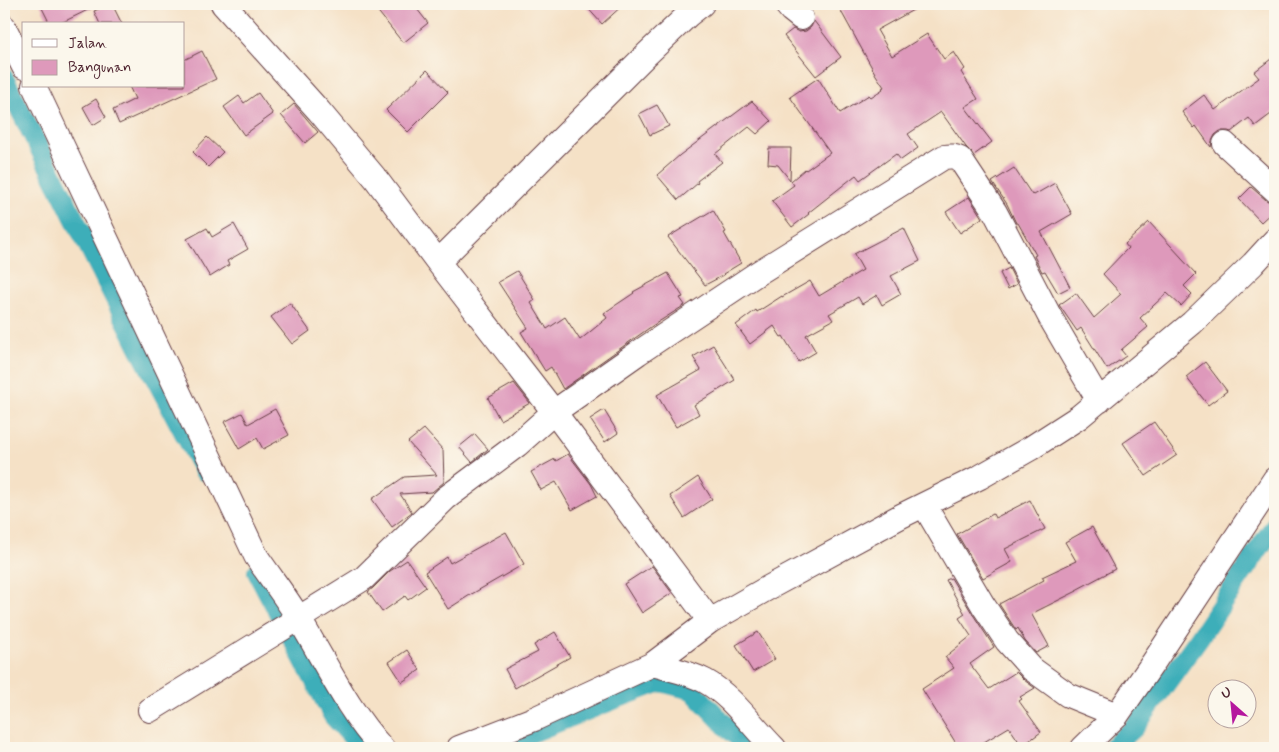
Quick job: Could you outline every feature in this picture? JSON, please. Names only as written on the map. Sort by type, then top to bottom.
[{"type":"street","points":[[222,4],[351,148],[554,412],[710,621]]},
{"type":"street","points":[[438,262],[691,7]]},
{"type":"street","points":[[4,27],[22,63]]},
{"type":"street","points":[[35,88],[256,556],[299,618],[361,723],[382,748]]},
{"type":"street","points":[[1225,144],[1275,190]]},
{"type":"street","points":[[150,710],[364,578],[446,498],[517,444],[554,412],[638,353],[758,273],[944,157],[956,156],[960,159],[995,212],[1050,317],[1098,401]]},
{"type":"street","points":[[459,748],[534,719],[653,664],[710,621],[768,588],[980,477],[1031,448],[1079,417],[1192,323],[1275,240]]},
{"type":"street","points":[[1084,748],[1117,715],[1275,479]]},
{"type":"street","points":[[924,505],[983,605],[1007,641],[1032,669],[1068,695],[1117,715]]},
{"type":"street","points":[[653,664],[690,674],[718,688],[774,748]]},
{"type":"building","points":[[40,4],[100,4],[63,22],[49,22]]},
{"type":"building","points":[[112,4],[121,22],[99,22],[94,11]]},
{"type":"building","points":[[372,4],[413,4],[428,23],[403,43]]},
{"type":"building","points":[[584,4],[624,4],[602,24]]},
{"type":"building","points":[[837,4],[924,4],[877,30],[892,56],[927,34],[944,59],[954,52],[965,69],[961,72],[978,99],[965,107],[992,142],[974,155],[941,112],[908,134],[918,148],[901,160],[896,154],[860,180],[856,175],[792,227],[772,201],[794,185],[791,181],[805,169],[830,153],[790,97],[818,78],[840,113],[869,95],[871,97],[884,87]]},
{"type":"building","points":[[814,21],[841,57],[816,76],[784,36],[793,29],[799,32],[806,31]]},
{"type":"building","points":[[202,51],[216,79],[119,124],[113,110],[135,99],[130,88],[185,88],[185,60]]},
{"type":"building","points":[[1275,56],[1275,111],[1255,126],[1249,118],[1231,132],[1220,131],[1215,135],[1211,147],[1196,126],[1194,128],[1182,112],[1204,95],[1215,110],[1259,78],[1254,72]]},
{"type":"building","points":[[427,70],[448,92],[408,132],[386,110]]},
{"type":"building","points":[[258,93],[273,114],[244,135],[224,107],[239,96],[244,103]]},
{"type":"building","points":[[96,99],[106,117],[93,125],[83,107]]},
{"type":"building","points":[[752,101],[771,121],[757,134],[749,127],[715,154],[722,162],[697,181],[698,183],[678,200],[657,175],[680,155]]},
{"type":"building","points":[[294,104],[318,132],[305,143],[281,115]]},
{"type":"building","points":[[657,105],[669,126],[650,135],[639,114]]},
{"type":"building","points":[[207,137],[223,152],[208,167],[193,152]]},
{"type":"building","points":[[769,148],[791,148],[790,180],[778,165],[768,164]]},
{"type":"building","points":[[1014,168],[1032,195],[1055,183],[1072,214],[1041,232],[1070,287],[1058,293],[1045,271],[1042,272],[1034,256],[1036,255],[992,182]]},
{"type":"building","points":[[1251,187],[1266,200],[1275,203],[1275,209],[1261,222],[1239,199]]},
{"type":"building","points":[[969,197],[982,218],[960,233],[946,212]]},
{"type":"building","points":[[713,210],[741,263],[705,285],[668,237]]},
{"type":"building","points":[[1149,222],[1196,274],[1184,286],[1192,294],[1181,306],[1167,293],[1140,318],[1148,327],[1121,350],[1126,356],[1107,369],[1081,328],[1077,331],[1059,305],[1076,293],[1094,318],[1121,294],[1103,274],[1128,248],[1125,244]]},
{"type":"building","points":[[234,224],[248,249],[227,261],[229,265],[210,277],[187,239],[207,228],[212,237]]},
{"type":"building","points":[[904,228],[920,261],[891,276],[901,294],[882,305],[877,295],[862,304],[858,297],[829,314],[833,320],[806,335],[816,352],[799,362],[783,336],[781,337],[774,326],[750,344],[736,325],[756,310],[757,312],[810,281],[819,296],[863,270],[854,254]]},
{"type":"building","points":[[1009,268],[1017,284],[1008,289],[1000,273]]},
{"type":"building","points":[[517,271],[535,300],[531,303],[547,329],[565,317],[580,340],[607,318],[604,313],[633,292],[668,273],[683,297],[680,298],[685,305],[563,389],[551,367],[545,371],[521,332],[528,328],[498,282]]},
{"type":"building","points":[[290,303],[310,331],[292,344],[271,317]]},
{"type":"building","points":[[713,345],[735,380],[694,405],[699,414],[676,427],[657,395],[701,370],[693,357]]},
{"type":"building","points":[[1205,362],[1227,391],[1208,405],[1186,377]]},
{"type":"building","points":[[514,383],[530,403],[500,420],[488,398]]},
{"type":"building","points":[[275,409],[289,435],[263,449],[257,438],[239,449],[224,422],[242,413],[248,424]]},
{"type":"building","points":[[604,410],[618,433],[605,442],[590,419]]},
{"type":"building","points":[[1154,422],[1177,455],[1146,476],[1123,443]]},
{"type":"building","points":[[424,429],[443,450],[444,482],[432,492],[400,494],[412,512],[392,527],[372,499],[404,477],[437,475],[408,442]]},
{"type":"building","points":[[475,434],[488,449],[472,462],[459,447]]},
{"type":"building","points":[[568,454],[591,484],[597,496],[572,510],[556,482],[541,490],[531,472]]},
{"type":"building","points":[[698,477],[712,499],[684,518],[670,496]]},
{"type":"building","points":[[1030,500],[1045,529],[1005,549],[1012,562],[983,578],[957,534],[993,514],[995,518]]},
{"type":"building","points":[[1092,527],[1115,569],[1033,613],[1032,615],[1049,646],[1036,653],[1025,641],[1018,628],[1016,630],[999,604],[1044,580],[1042,577],[1076,561],[1065,542]]},
{"type":"building","points":[[506,532],[524,564],[448,609],[425,572],[447,557],[450,563]]},
{"type":"building","points":[[407,560],[426,587],[408,600],[405,596],[382,612],[368,592],[390,571]]},
{"type":"building","points":[[652,566],[672,593],[642,613],[624,584]]},
{"type":"building","points":[[951,578],[994,647],[970,664],[989,689],[1016,672],[1035,688],[1020,697],[1022,699],[1019,701],[1041,732],[1022,746],[1009,727],[974,748],[959,748],[922,689],[954,668],[945,657],[971,636],[959,618],[965,614],[946,580]]},
{"type":"building","points":[[555,632],[570,657],[515,688],[505,669],[538,652],[534,645]]},
{"type":"building","points":[[758,632],[775,659],[753,672],[736,645]]},
{"type":"building","points":[[407,650],[420,670],[402,682],[389,662]]},
{"type":"waterway","points":[[4,78],[145,359],[204,471]]},
{"type":"waterway","points":[[1112,748],[1135,727],[1199,638],[1275,525]]},
{"type":"waterway","points":[[257,572],[333,716],[362,748]]},
{"type":"waterway","points":[[494,748],[661,682],[692,690],[749,748]]}]
